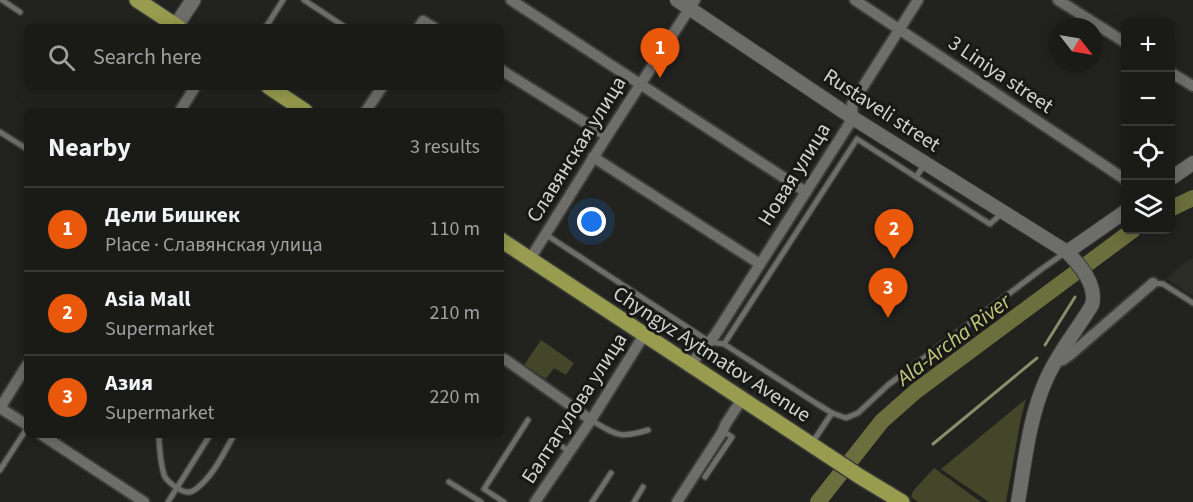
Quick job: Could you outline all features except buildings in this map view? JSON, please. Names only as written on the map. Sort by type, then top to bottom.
[{"type":"main road","points":[[137,0],[174,24]]},
{"type":"main road","points":[[178,24],[193,0]]},
{"type":"main road","points":[[274,90],[300,108]]},
{"type":"main road","name":"Chyngyz Aytmatov Avenue","points":[[504,242],[902,502]]},
{"type":"street","points":[[511,0],[806,192]]},
{"type":"street","name":"Rustaveli street","points":[[676,0],[692,4],[853,118],[1070,254]]},
{"type":"street","name":"3 Liniya street","points":[[855,0],[1121,177]]},
{"type":"street","name":"Новая улица","points":[[690,365],[710,342],[853,118],[852,104],[918,0]]},
{"type":"street","points":[[1058,0],[1121,40]]},
{"type":"street","name":"Славянская улица","points":[[530,259],[692,4]]},
{"type":"street","points":[[504,72],[607,136]]},
{"type":"street","points":[[1175,75],[1193,86]]},
{"type":"street","points":[[182,108],[193,90]]},
{"type":"street","points":[[368,108],[380,90]]},
{"type":"street","points":[[593,157],[760,264]]},
{"type":"street","points":[[1175,176],[1193,163]]},
{"type":"street","points":[[1018,502],[1034,414],[1046,380],[1092,305],[1094,293],[1088,278],[1070,254],[1121,214]]},
{"type":"street","points":[[1057,361],[1071,354],[1153,283]]},
{"type":"street","name":"Балтагулова улица","points":[[536,502],[644,335]]},
{"type":"street","points":[[504,360],[591,420]]},
{"type":"street","points":[[24,370],[0,408],[24,425]]},
{"type":"street","points":[[676,502],[742,399]]},
{"type":"street","points":[[47,438],[144,502]]},
{"type":"lane","points":[[2,0],[20,12]]},
{"type":"lane","points":[[268,24],[283,0]]},
{"type":"lane","points":[[304,0],[340,24]]},
{"type":"lane","points":[[0,132],[24,147]]},
{"type":"lane","points":[[724,345],[856,139],[990,224],[1003,211]]},
{"type":"lane","points":[[916,177],[926,163]]},
{"type":"lane","points":[[545,234],[710,342],[724,345],[832,413],[846,418],[858,413],[888,385],[1043,268],[1070,254]]},
{"type":"lane","points":[[1153,283],[1163,284],[1193,303]]},
{"type":"lane","points":[[818,449],[832,413]]},
{"type":"lane","points":[[504,502],[484,489],[528,420]]},
{"type":"lane","points":[[591,420],[617,435],[630,435],[648,430]]},
{"type":"lane","points":[[705,477],[732,437],[723,431]]},
{"type":"lane","points":[[0,470],[24,432]]},
{"type":"lane","points":[[159,438],[163,473],[170,483],[186,492],[196,489],[210,475],[232,438]]},
{"type":"lane","points":[[168,502],[208,438]]},
{"type":"lane","points":[[557,443],[570,452]]},
{"type":"lane","points":[[592,502],[612,473]]},
{"type":"lane","points":[[449,482],[481,502]]},
{"type":"lane","points":[[634,502],[643,487]]},
{"type":"shaded area","points":[[1193,258],[1193,296],[1167,279]]},
{"type":"green space","points":[[541,340],[574,363],[566,375],[554,368],[546,379],[524,365]]},
{"type":"green space","points":[[1026,399],[1006,502],[989,502],[941,469]]},
{"type":"green space","points":[[934,468],[981,502],[918,502],[911,497],[913,491]]},
{"type":"waterway","name":"Ala-Archa River","points":[[1175,207],[1193,198]]},
{"type":"waterway","name":"Ala-Archa River","points":[[818,502],[882,421],[916,391],[1128,234]]},
{"type":"waterway","points":[[1045,345],[1075,297]]},
{"type":"waterway","points":[[933,444],[1037,358]]},
{"type":"place","name":"Дели Бишкек","points":[[660,78]]},
{"type":"place","name":"Asia Mall","points":[[894,259]]},
{"type":"place","name":"Азия","points":[[888,318]]}]
